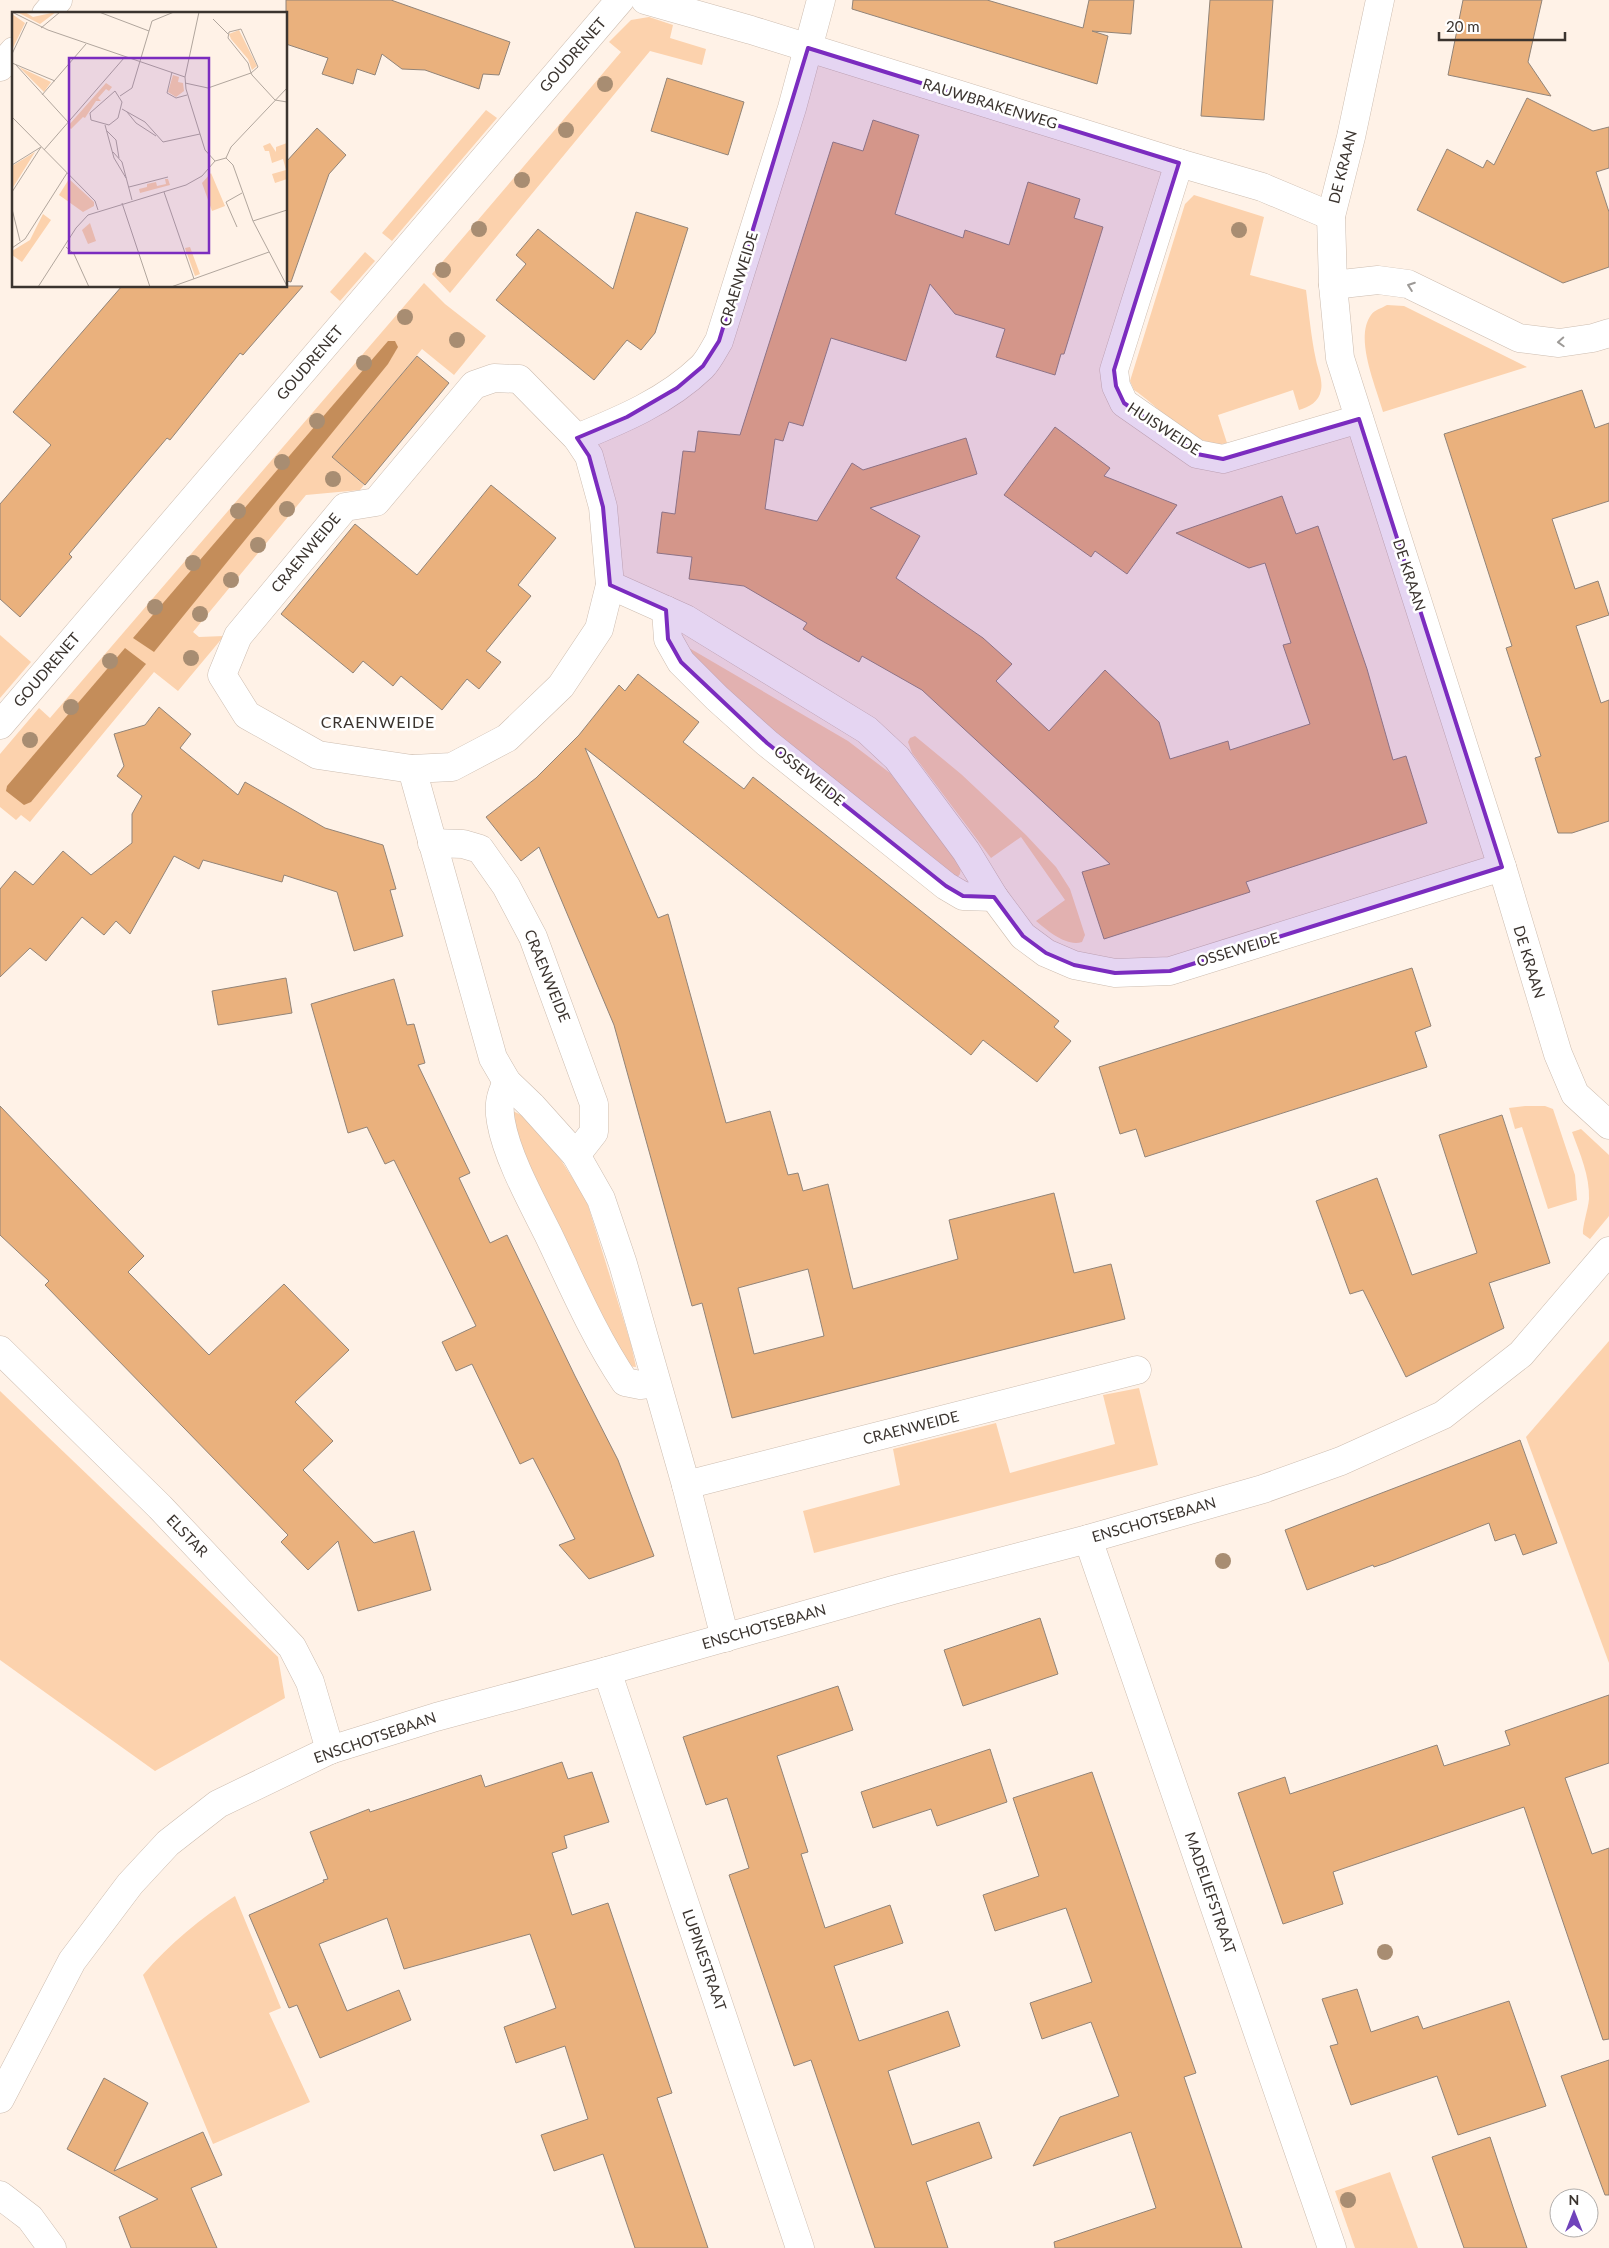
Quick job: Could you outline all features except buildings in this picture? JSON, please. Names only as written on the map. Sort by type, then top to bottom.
[{"type":"street","points":[[48,12],[58,0]]},
{"type":"street","name":"GOUDRENET","points":[[0,725],[620,0]]},
{"type":"street","name":"RAUWBRAKENWEG","points":[[645,0],[808,48],[1179,164],[1262,187],[1331,216]]},
{"type":"street","name":"CRAENWEIDE","points":[[577,438],[627,417],[677,388],[703,366],[719,341],[792,108],[821,0]]},
{"type":"street","name":"DE KRAAN","points":[[1380,0],[1351,137],[1331,216],[1333,285],[1340,358],[1502,867],[1558,1054],[1575,1094],[1609,1125]]},
{"type":"street","points":[[0,67],[12,53]]},
{"type":"street","name":"HUISWEIDE","points":[[1179,164],[1114,370],[1116,386],[1124,403],[1197,454],[1223,459],[1359,418]]},
{"type":"street","points":[[1333,285],[1378,280],[1408,284],[1519,338],[1559,343],[1593,338],[1609,333]]},
{"type":"street","name":"CRAENWEIDE","points":[[494,378],[519,379],[577,438],[589,456],[603,507],[610,585],[599,628],[561,686],[507,738],[452,767],[412,770],[318,755],[247,714],[222,675],[238,636],[345,507],[376,502],[474,385],[494,378]]},
{"type":"street","name":"OSSEWEIDE","points":[[610,585],[686,619],[867,730],[896,758],[966,851],[994,897],[1022,936],[1046,953],[1074,965],[1115,973],[1170,971],[1502,867]]},
{"type":"street","name":"OSSEWEIDE","points":[[666,610],[668,639],[681,662],[716,698],[767,743],[946,886],[963,896],[994,897]]},
{"type":"street","points":[[412,770],[493,1058],[507,1082],[532,1106],[576,1155],[601,1199],[623,1264],[686,1485],[725,1638]]},
{"type":"street","name":"CRAENWEIDE","points":[[432,843],[463,844],[480,849],[506,886],[533,937],[594,1104],[594,1132],[576,1155]]},
{"type":"street","points":[[507,1082],[499,1098],[501,1123],[511,1153],[530,1198],[601,1344],[625,1382],[640,1385],[656,1383]]},
{"type":"street","name":"ENSCHOTSEBAAN","points":[[0,2099],[72,1961],[130,1884],[168,1843],[218,1804],[330,1750],[436,1717],[1088,1539],[1263,1489],[1341,1461],[1443,1415],[1521,1354],[1609,1251]]},
{"type":"street","name":"ELSTAR","points":[[0,1350],[160,1507],[292,1647],[310,1682],[330,1750]]},
{"type":"street","name":"CRAENWEIDE","points":[[686,1485],[1137,1370]]},
{"type":"street","name":"MADELIEFSTRAAT","points":[[1088,1539],[1332,2248]]},
{"type":"street","name":"LUPINESTRAAT","points":[[607,1671],[800,2248]]},
{"type":"street","points":[[0,2195],[30,2218],[52,2248]]},
{"type":"highlighted area","points":[[808,48],[1179,163],[1114,370],[1116,386],[1124,403],[1197,454],[1223,459],[1359,419],[1502,867],[1170,971],[1115,973],[1074,965],[1046,953],[1023,936],[994,897],[963,896],[946,886],[767,743],[681,662],[668,639],[666,610],[610,585],[603,507],[589,456],[577,438],[627,417],[677,388],[703,366],[719,341]]},
{"type":"shaded area","points":[[649,17],[673,25],[670,38],[706,49],[702,65],[650,51],[450,293],[432,274],[621,52],[609,42],[631,20]]},
{"type":"shaded area","points":[[486,110],[497,118],[392,241],[382,233]]},
{"type":"shaded area","points":[[1194,195],[1264,217],[1250,275],[1306,290],[1313,343],[1321,382],[1320,394],[1316,401],[1310,406],[1299,410],[1293,390],[1218,415],[1227,443],[1216,444],[1204,441],[1191,434],[1134,390],[1130,381],[1185,204]]},
{"type":"shaded area","points":[[365,252],[375,261],[340,301],[330,292]]},
{"type":"shaded area","points":[[424,283],[445,304],[486,336],[454,375],[422,349],[333,458],[364,485],[360,490],[306,495],[193,632],[199,637],[224,636],[178,691],[154,672],[30,822],[21,815],[16,820],[0,807],[0,754],[39,708],[50,718]]},
{"type":"shaded area","points":[[1387,305],[1404,306],[1527,367],[1383,412],[1368,362],[1365,336],[1366,325],[1372,313]]},
{"type":"shaded area","points":[[388,341],[395,341],[398,347],[388,364],[154,652],[133,638]]},
{"type":"shaded area","points":[[0,635],[31,662],[0,698]]},
{"type":"shaded area","points":[[684,645],[848,741],[890,773],[961,867],[960,874],[956,879],[749,716]]},
{"type":"shaded area","points":[[125,648],[146,664],[31,802],[24,805],[6,791],[7,786]]},
{"type":"shaded area","points":[[915,736],[961,774],[1026,835],[1056,867],[1070,889],[1085,935],[1082,942],[1076,943],[1063,940],[1036,921],[1065,900],[1021,837],[991,858],[912,753],[908,742],[910,738]]},
{"type":"shaded area","points":[[1545,1106],[1553,1109],[1575,1175],[1577,1200],[1548,1209],[1522,1127],[1515,1129],[1509,1108]]},
{"type":"shaded area","points":[[513,1111],[521,1115],[552,1146],[586,1199],[631,1344],[636,1367],[626,1366],[508,1123]]},
{"type":"shaded area","points":[[1581,1129],[1609,1155],[1609,1216],[1590,1239],[1583,1234],[1589,1199],[1588,1182],[1572,1132]]},
{"type":"shaded area","points":[[1609,1341],[1609,1663],[1526,1437]]},
{"type":"shaded area","points":[[1139,1388],[1158,1465],[814,1553],[803,1511],[900,1485],[893,1449],[996,1423],[1010,1473],[1115,1444],[1103,1395]]},
{"type":"shaded area","points":[[0,1391],[278,1657],[285,1698],[155,1771],[0,1660]]},
{"type":"shaded area","points":[[235,1896],[281,2008],[269,2013],[310,2102],[213,2144],[143,1975],[186,1932]]},
{"type":"shaded area","points":[[1390,2172],[1418,2248],[1355,2248],[1335,2191]]},
{"type":"district","name":"CRAENWEIDE","points":[[378,722]]}]
